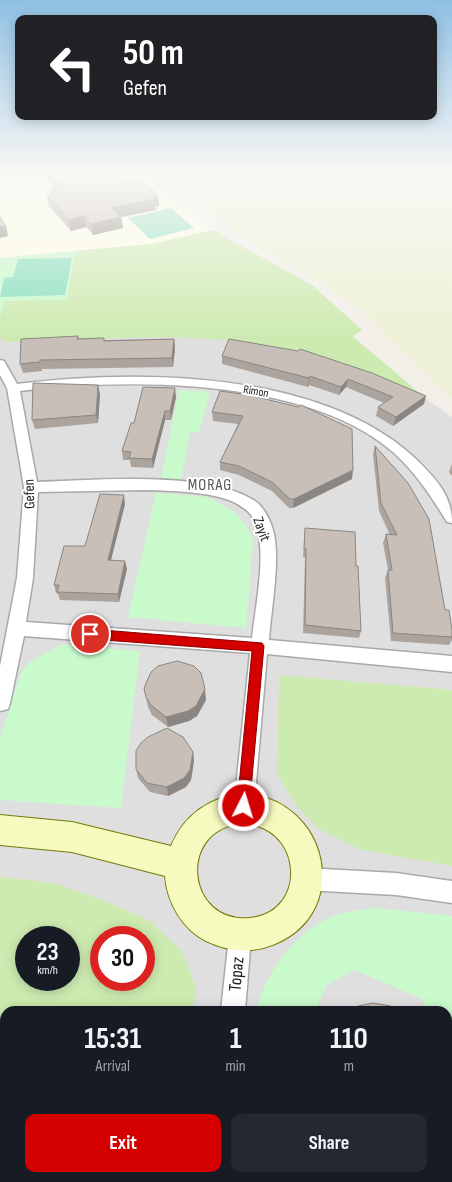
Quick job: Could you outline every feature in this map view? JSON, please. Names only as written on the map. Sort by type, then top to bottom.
[{"type":"street","name":"Gefen","points":[[0,364],[14,388],[31,487],[29,542],[17,628],[1,703]]},
{"type":"street","name":"Rimon","points":[[14,388],[104,381],[180,382],[222,385],[298,399],[348,418],[394,447],[413,463],[431,484],[452,518]]},
{"type":"street","name":"Zayit","points":[[31,487],[143,485],[210,490],[239,498],[250,505],[259,515],[265,528],[269,546],[244,806]]},
{"type":"street","points":[[17,628],[258,646],[452,664]]},
{"type":"street","points":[[244,806],[270,813],[288,827],[300,846],[305,879],[300,901],[288,919],[272,930],[240,937],[213,928],[194,911],[184,887],[182,864],[191,835],[203,821],[222,810],[244,806]]},
{"type":"street","points":[[0,830],[72,837],[182,864]]},
{"type":"street","points":[[305,879],[396,884],[452,892]]},
{"type":"street","name":"Topaz","points":[[233,1006],[240,937]]},
{"type":"shaded area","points":[[0,230],[213,230],[313,286],[362,330],[352,336],[429,401],[452,417],[452,1006],[0,1006]]},
{"type":"shaded area","points":[[0,230],[212,230],[152,244],[0,258]]},
{"type":"shaded area","points":[[235,230],[452,230],[452,399],[361,311],[329,288]]},
{"type":"green space","points":[[141,230],[185,230],[150,239]]},
{"type":"green space","points":[[213,230],[313,286],[362,330],[352,336],[429,401],[336,362],[284,348],[245,342],[165,337],[6,342],[0,337],[0,318],[4,301],[67,299],[75,251],[152,244]]},
{"type":"green space","points":[[75,251],[67,300],[4,301],[0,318],[0,258]]},
{"type":"green space","points":[[72,258],[65,295],[0,297],[4,278],[13,277],[18,259]]},
{"type":"green space","points":[[179,390],[210,392],[199,433],[190,432],[181,480],[161,478]]},
{"type":"green space","points":[[156,493],[208,497],[236,513],[246,525],[253,541],[246,628],[128,617]]},
{"type":"green space","points":[[62,644],[140,651],[121,808],[0,800],[0,737],[20,675],[28,663]]},
{"type":"green space","points":[[279,675],[452,690],[452,866],[362,850],[317,828],[295,804],[277,774]]},
{"type":"green space","points":[[0,877],[55,883],[112,904],[150,921],[182,952],[196,987],[194,1006],[0,1006]]},
{"type":"green space","points":[[375,908],[452,916],[452,1006],[426,1006],[420,998],[354,970],[327,985],[317,1006],[258,1006],[275,968],[295,942],[320,923],[339,914]]},
{"type":"building","points":[[78,336],[77,339],[104,338],[104,341],[174,339],[172,358],[40,360],[40,362],[20,364],[21,339]]},
{"type":"building","points":[[229,339],[298,351],[300,349],[372,373],[426,396],[396,417],[378,407],[393,397],[348,379],[341,387],[310,376],[309,378],[222,356]]},
{"type":"building","points":[[33,383],[98,385],[96,415],[32,420]]},
{"type":"building","points":[[143,387],[175,388],[170,411],[165,411],[152,459],[129,458],[131,452],[122,451],[131,423],[134,423]]},
{"type":"building","points":[[220,391],[249,395],[298,407],[301,405],[352,429],[353,470],[294,499],[290,499],[272,482],[239,466],[220,462],[243,416],[212,412]]},
{"type":"building","points":[[375,446],[408,483],[429,519],[445,610],[449,610],[452,637],[393,633],[388,570],[392,570],[386,534],[397,535],[381,503]]},
{"type":"building","points":[[100,494],[124,495],[108,560],[125,561],[118,594],[57,592],[59,585],[54,585],[64,546],[85,546]]},
{"type":"building","points":[[305,528],[355,532],[361,631],[305,625]]},
{"type":"building","points":[[177,661],[194,666],[201,673],[205,689],[196,706],[188,711],[166,717],[151,705],[146,697],[144,688],[151,672],[158,666]]},
{"type":"building","points":[[167,728],[183,737],[193,752],[190,770],[184,778],[167,787],[147,783],[136,769],[136,751],[148,737]]},
{"type":"building","points":[[373,1003],[390,1006],[358,1006]]},
{"type":"district","name":"MORAG","points":[[210,484]]},
{"type":"route","points":[[90,634],[258,646],[244,806]]}]
